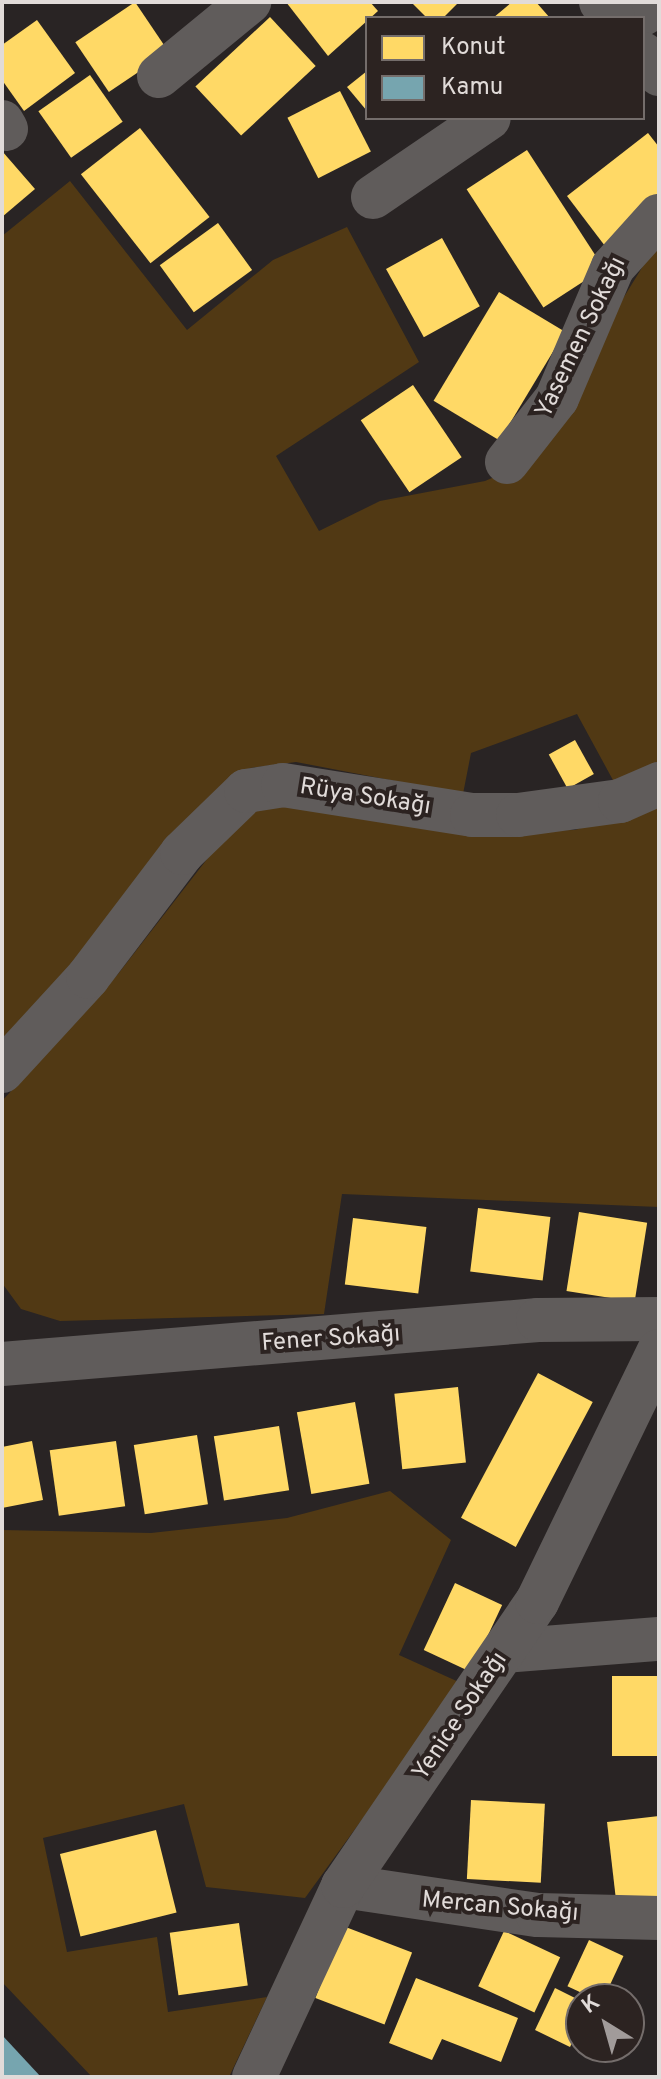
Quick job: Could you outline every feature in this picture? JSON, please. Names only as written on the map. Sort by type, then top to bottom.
[{"type":"street","points":[[159,76],[249,2]]},
{"type":"street","points":[[639,16],[659,4]]},
{"type":"street","points":[[645,56],[659,74]]},
{"type":"street","points":[[373,197],[486,120]]},
{"type":"street","name":"Yasemen Sokağı","points":[[507,462],[557,398],[613,267],[659,216]]},
{"type":"street","name":"Rüya Sokağı","points":[[2,1071],[88,977],[182,853],[246,791],[283,785],[472,815],[518,815],[620,801],[659,784]]},
{"type":"street","name":"Fener Sokağı","points":[[2,1364],[538,1320],[659,1319]]},
{"type":"street","name":"Yenice Sokağı","points":[[254,2077],[343,1886],[505,1651],[568,1544],[659,1351]]},
{"type":"street","points":[[505,1651],[659,1639]]},
{"type":"street","name":"Mercan Sokağı","points":[[343,1886],[538,1915],[659,1918]]},
{"type":"shaded area","points":[[70,181],[187,330],[273,260],[347,227],[419,362],[276,456],[319,531],[380,501],[485,481],[520,466],[659,240],[659,761],[614,782],[577,714],[471,753],[463,794],[296,762],[250,768],[216,791],[51,993],[2,1040],[2,236]]},
{"type":"shaded area","points":[[659,802],[659,1207],[342,1194],[324,1314],[60,1321],[21,1309],[2,1283],[2,1101],[118,974],[242,814],[289,804],[508,831],[575,830]]},
{"type":"shaded area","points":[[390,1491],[451,1540],[399,1655],[461,1683],[305,1898],[206,1887],[184,1804],[43,1838],[67,1952],[157,1937],[168,2012],[267,1997],[229,2077],[92,2077],[2,1982],[2,1530],[151,1533],[287,1518]]},
{"type":"building: Konut","points":[[135,2],[169,52],[109,92],[75,42]]},
{"type":"building: Konut","points":[[286,2],[370,2],[378,11],[372,16],[365,16],[365,23],[328,56]]},
{"type":"building: Konut","points":[[411,2],[459,2],[445,16],[425,16]]},
{"type":"building: Konut","points":[[512,2],[536,2],[548,16],[495,16]]},
{"type":"building: Konut","points":[[270,17],[316,66],[241,136],[195,87]]},
{"type":"building: Konut","points":[[37,20],[75,73],[24,111],[2,80],[2,45]]},
{"type":"building: Konut","points":[[365,73],[365,109],[347,87]]},
{"type":"building: Konut","points":[[90,75],[123,122],[71,158],[38,111]]},
{"type":"building: Konut","points":[[340,91],[371,152],[318,178],[287,118]]},
{"type":"building: Konut","points":[[140,128],[210,217],[150,263],[81,174]]},
{"type":"building: Konut","points":[[648,133],[659,147],[659,204],[605,246],[567,196]]},
{"type":"building: Konut","points":[[527,150],[604,268],[543,307],[467,189]]},
{"type":"building: Konut","points":[[2,151],[35,189],[2,217]]},
{"type":"building: Konut","points":[[218,223],[252,270],[194,312],[160,265]]},
{"type":"building: Konut","points":[[442,238],[480,306],[424,337],[386,269]]},
{"type":"building: Konut","points":[[499,292],[565,332],[500,441],[434,401]]},
{"type":"building: Konut","points":[[413,385],[462,457],[409,492],[361,420]]},
{"type":"building: Konut","points":[[575,740],[594,774],[568,789],[549,755]]},
{"type":"building: Konut","points":[[478,1208],[550,1217],[543,1280],[470,1272]]},
{"type":"building: Konut","points":[[579,1212],[647,1223],[635,1302],[566,1291]]},
{"type":"building: Konut","points":[[353,1218],[426,1227],[418,1294],[345,1285]]},
{"type":"building: Konut","points":[[538,1373],[593,1402],[516,1547],[461,1518]]},
{"type":"building: Konut","points":[[458,1387],[466,1463],[402,1469],[394,1394]]},
{"type":"building: Konut","points":[[355,1402],[369,1484],[311,1494],[297,1412]]},
{"type":"building: Konut","points":[[279,1426],[289,1490],[224,1501],[214,1436]]},
{"type":"building: Konut","points":[[197,1435],[208,1504],[145,1514],[134,1445]]},
{"type":"building: Konut","points":[[32,1441],[43,1500],[2,1508],[2,1447]]},
{"type":"building: Konut","points":[[116,1441],[125,1506],[59,1516],[50,1450]]},
{"type":"building: Konut","points":[[455,1583],[502,1605],[471,1672],[424,1650]]},
{"type":"building: Konut","points":[[612,1676],[659,1676],[659,1756],[612,1756]]},
{"type":"building: Konut","points":[[471,1800],[545,1804],[541,1883],[467,1879]]},
{"type":"building: Konut","points":[[659,1816],[659,1896],[616,1900],[607,1822]]},
{"type":"building: Konut","points":[[156,1830],[177,1912],[81,1936],[60,1854]]},
{"type":"building: Konut","points":[[239,1923],[248,1985],[178,1995],[170,1933]]},
{"type":"building: Konut","points":[[343,1926],[412,1953],[384,2024],[315,1998]]},
{"type":"building: Konut","points":[[504,1931],[560,1957],[534,2012],[478,1986]]},
{"type":"building: Konut","points":[[589,1940],[623,1956],[611,1983],[569,1983]]},
{"type":"building: Konut","points":[[416,1978],[518,2018],[501,2062],[442,2039],[432,2060],[389,2043]]},
{"type":"building: Konut","points":[[555,1988],[565,1993],[565,2045],[535,2030]]},
{"type":"building: Kamu","points":[[2,2035],[41,2077],[2,2077]]}]
